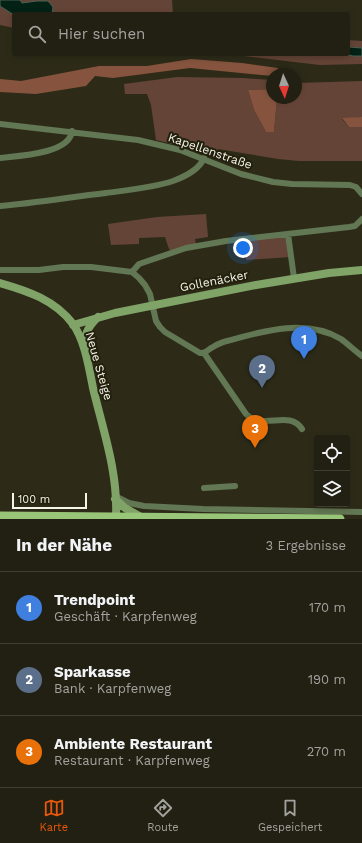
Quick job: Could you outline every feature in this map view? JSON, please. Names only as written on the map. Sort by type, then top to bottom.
[{"type":"main road","points":[[0,516],[340,519]]},
{"type":"street","name":"Kapellenstraße","points":[[0,124],[138,140],[180,150],[204,158],[236,172],[259,179],[292,184],[350,185],[356,187],[362,194]]},
{"type":"street","points":[[0,158],[36,153],[62,146],[70,139],[72,132]]},
{"type":"street","points":[[0,206],[42,202],[160,184],[192,172],[200,165],[204,158]]},
{"type":"street","points":[[132,272],[139,264],[186,248],[226,241],[349,227],[354,226],[362,219]]},
{"type":"street","points":[[288,234],[294,278]]},
{"type":"street","points":[[0,270],[39,270],[92,266],[132,272],[145,285],[150,294],[156,321],[160,327],[165,332],[198,352],[204,354],[251,419],[258,421],[291,420],[296,422],[302,429]]},
{"type":"street","name":"Gollenäcker","points":[[73,325],[98,317],[153,305],[294,278],[362,270]]},
{"type":"street","name":"Neue Steige","points":[[0,283],[25,290],[42,298],[54,306],[73,325],[77,332],[87,358],[110,453],[116,518]]},
{"type":"street","points":[[87,358],[86,332],[98,317]]},
{"type":"street","points":[[204,354],[216,345],[234,339],[279,329],[301,327],[333,335],[344,341],[362,356]]},
{"type":"street","points":[[204,488],[235,486]]},
{"type":"street","points":[[115,497],[129,503],[144,506],[202,509],[362,512]]},
{"type":"street","points":[[115,497],[125,508],[141,517]]},
{"type":"shaded area","points":[[0,0],[20,0],[22,3],[48,1],[53,7],[52,12],[12,12],[12,14],[0,6]]},
{"type":"shaded area","points":[[19,0],[172,0],[173,12],[52,12],[53,7],[37,1],[22,3]]},
{"type":"shaded area","points":[[0,6],[12,14],[12,28],[0,25]]},
{"type":"shaded area","points":[[350,40],[362,41],[362,48],[350,47]]},
{"type":"shaded area","points":[[350,47],[362,48],[362,56],[350,55]]},
{"type":"shaded area","points":[[243,56],[362,56],[362,64],[320,65]]},
{"type":"shaded area","points":[[191,59],[242,63],[278,68],[266,68],[266,75],[190,68],[113,78],[95,76],[86,86],[36,94],[0,92],[0,79],[21,81],[99,66],[147,66]]},
{"type":"shaded area","points":[[177,77],[266,80],[266,89],[248,90],[254,110],[266,132],[274,132],[276,104],[302,104],[302,83],[362,81],[362,117],[342,119],[349,127],[362,127],[362,161],[299,161],[218,149],[214,156],[156,140],[151,105],[147,94],[125,94],[124,84]]},
{"type":"shaded area","points":[[266,89],[266,104],[276,104],[274,132],[266,132],[254,110],[248,90]]},
{"type":"shaded area","points":[[362,117],[362,127],[349,127],[342,118]]},
{"type":"shaded area","points":[[206,214],[208,237],[195,239],[196,244],[171,251],[165,237],[139,238],[139,244],[111,245],[108,224],[157,217]]},
{"type":"shaded area","points":[[288,234],[291,257],[246,260],[246,239]]},
{"type":"place","name":"Trendpoint","points":[[304,359]]},
{"type":"place","name":"Sparkasse","points":[[262,388]]},
{"type":"place","name":"Ambiente Restaurant","points":[[255,448]]}]
